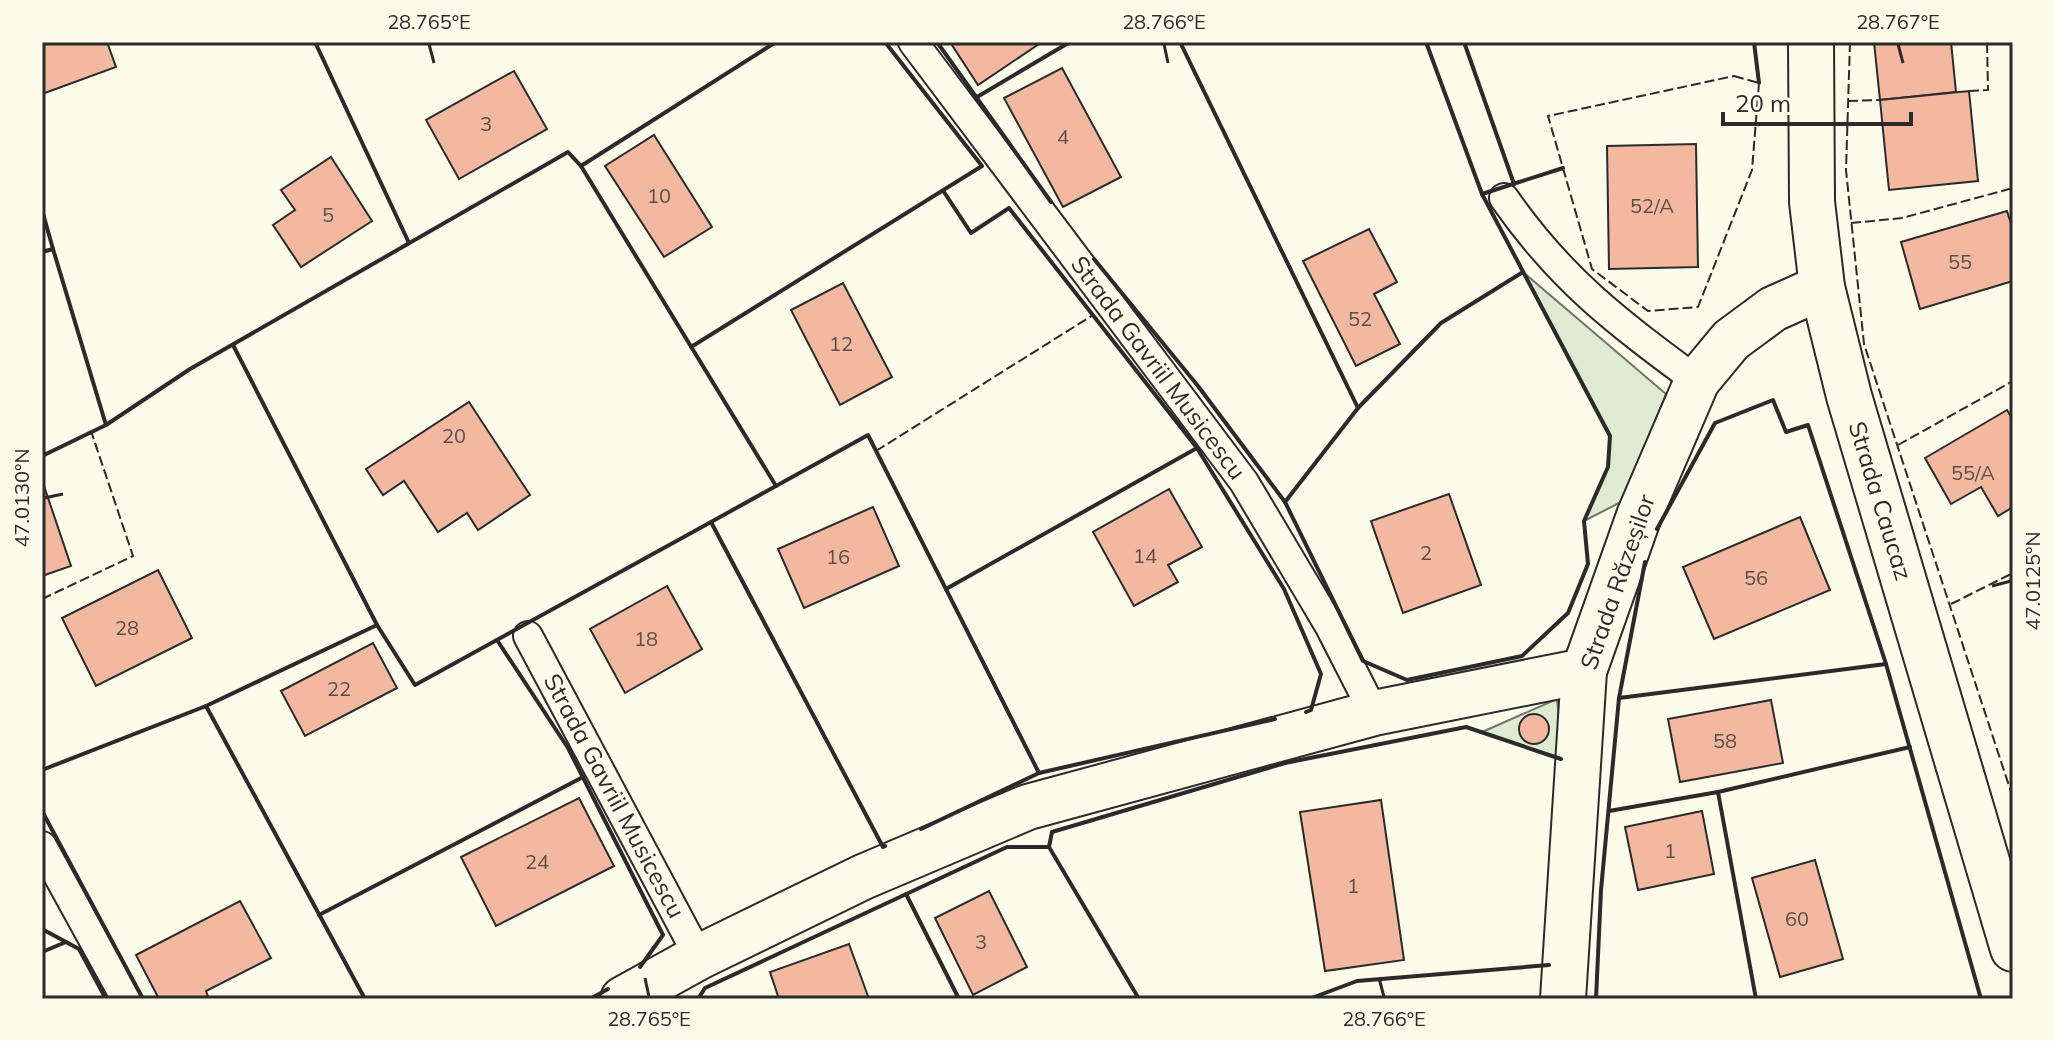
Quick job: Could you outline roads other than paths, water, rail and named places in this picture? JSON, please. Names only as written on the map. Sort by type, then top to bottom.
[{"type":"street","name":"Strada Caucaz","points":[[1811,42],[1812,202],[1822,287],[1849,396],[2013,949]]},
{"type":"street","name":"Strada Răzeșilor","points":[[1563,999],[1584,671],[1639,516],[1697,381],[1731,340],[1762,316],[1822,287]]},
{"type":"street","points":[[623,999],[699,957],[863,877],[1028,807],[1374,713],[1584,671]]},
{"type":"lane","name":"Strada Gavriil Musicescu","points":[[913,42],[1244,482],[1329,625],[1374,713]]},
{"type":"lane","points":[[1504,198],[1562,272],[1608,315],[1697,381]]},
{"type":"lane","name":"Strada Gavriil Musicescu","points":[[528,636],[699,957]]},
{"type":"lane","points":[[42,846],[126,999]]}]
